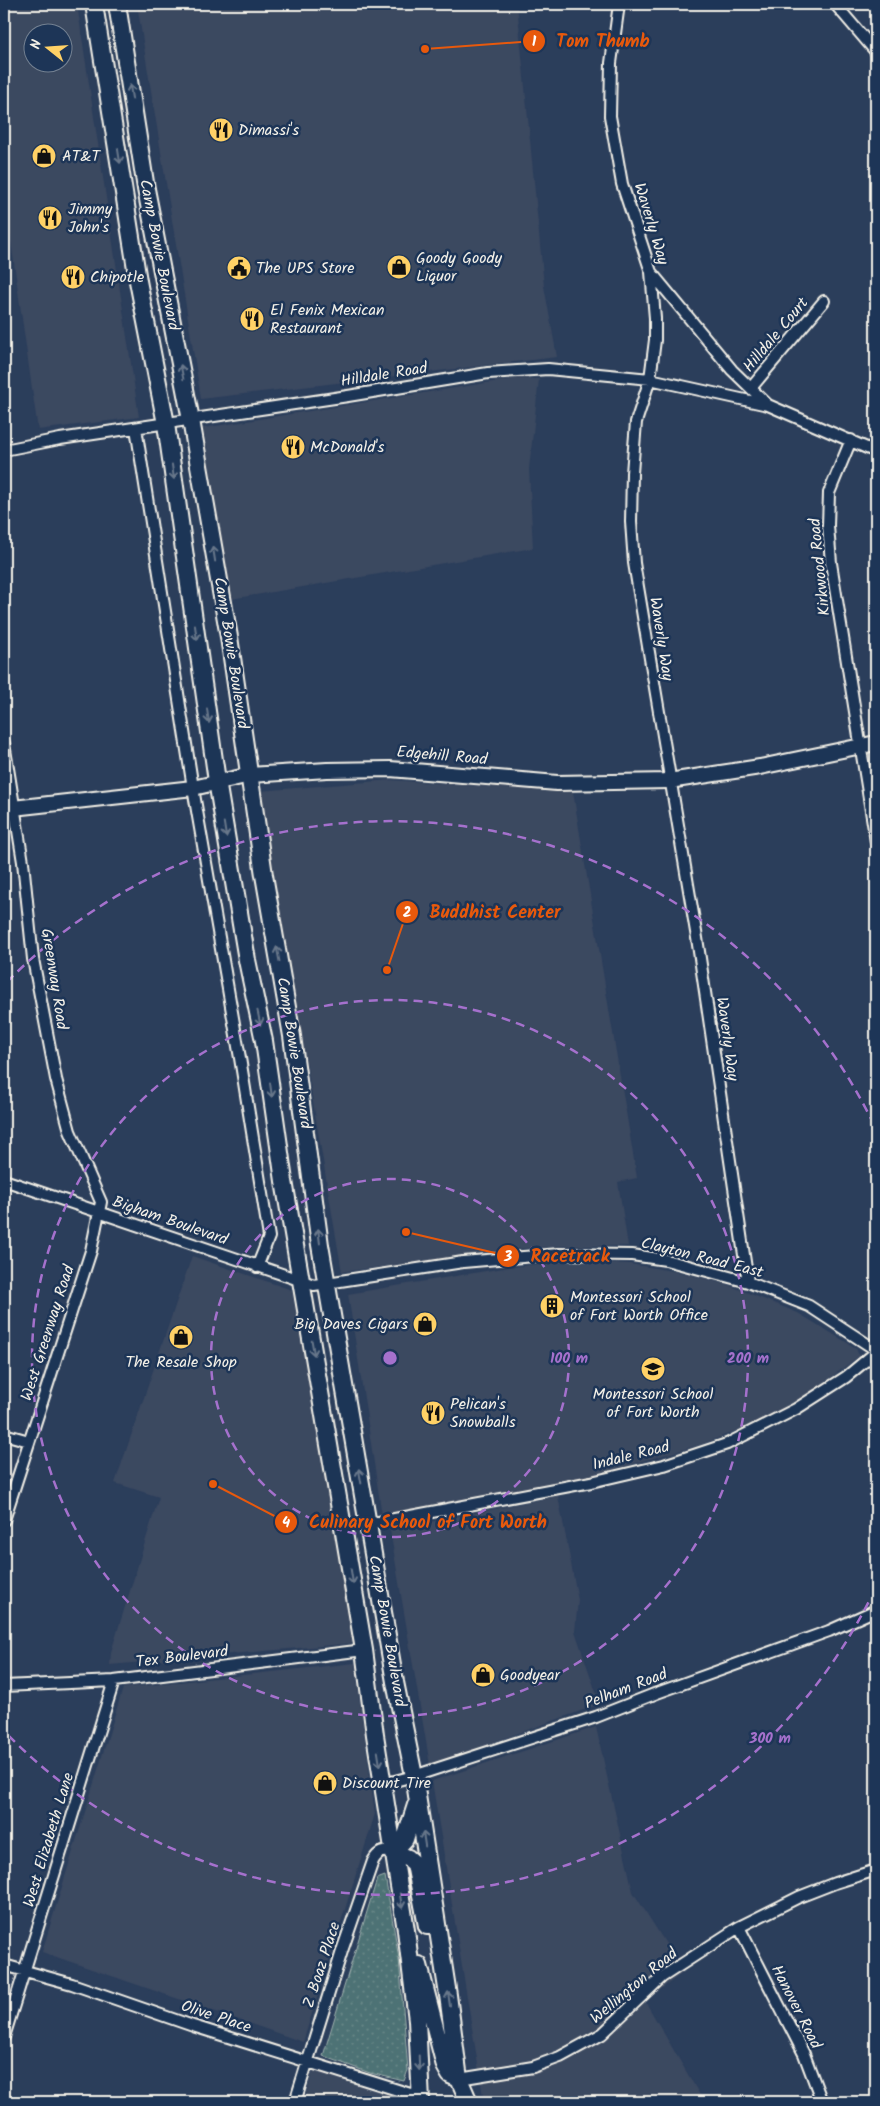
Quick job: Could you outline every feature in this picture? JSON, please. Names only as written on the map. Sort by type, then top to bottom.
[{"type":"main road","name":"Camp Bowie Boulevard","points":[[94,4],[138,281],[166,424],[217,782],[247,960],[264,1041],[284,1181],[364,1650],[406,1930],[417,2020],[421,2100]]},
{"type":"main road","name":"Camp Bowie Boulevard","points":[[117,4],[146,189],[191,420],[229,636],[264,875],[292,1036],[320,1245],[395,1682],[414,1776],[443,1961],[459,2079],[469,2102]]},
{"type":"main road","points":[[114,124],[126,124],[131,129],[146,189]]},
{"type":"main road","points":[[264,1041],[292,1036]]},
{"type":"main road","points":[[344,1529],[368,1524]]},
{"type":"main road","points":[[364,1650],[390,1646]]},
{"type":"main road","points":[[417,1798],[405,1839],[393,1852],[408,1858],[415,1864],[428,1933],[434,1952],[443,1961]]},
{"type":"main road","points":[[406,1930],[415,1950],[445,2066],[450,2075],[459,2079],[461,2102]]},
{"type":"street","name":"Waverly Way","points":[[619,4],[612,63],[610,116],[622,184],[651,272],[655,340],[650,379],[636,422],[631,522],[634,563],[697,938],[748,1282]]},
{"type":"street","points":[[834,4],[876,52]]},
{"type":"street","name":"Hilldale Road","points":[[651,272],[732,370],[768,405]]},
{"type":"street","name":"Hilldale Court","points":[[751,388],[824,301]]},
{"type":"street","name":"Hilldale Road","points":[[4,450],[488,373],[548,369],[650,379],[768,405],[876,452]]},
{"type":"street","points":[[136,428],[193,788],[269,1237],[257,1267]]},
{"type":"street","name":"Kirkwood Road","points":[[851,440],[829,493],[828,526],[831,563],[876,842]]},
{"type":"street","name":"Edgehill Road","points":[[9,808],[193,788],[250,775],[374,768],[557,783],[670,781],[760,767],[861,747],[876,742]]},
{"type":"street","name":"Greenway Road","points":[[4,743],[9,808],[23,862],[33,959],[56,1079],[70,1131],[101,1202],[100,1212]]},
{"type":"street","name":"Bigham Boulevard","points":[[4,1180],[302,1283],[314,1286],[328,1284]]},
{"type":"street","name":"West Greenway Road","points":[[4,1520],[91,1250],[100,1212]]},
{"type":"street","name":"Clayton Road East","points":[[328,1284],[463,1262],[559,1254],[632,1255],[666,1260],[748,1282],[809,1306],[876,1351]]},
{"type":"street","name":"Indale Road","points":[[368,1524],[591,1482],[664,1465],[727,1444],[796,1410],[846,1377],[876,1351]]},
{"type":"street","points":[[4,1434],[29,1442]]},
{"type":"street","name":"Pelham Road","points":[[383,1784],[414,1776],[596,1717],[830,1631],[876,1610]]},
{"type":"street","name":"Tex Boulevard","points":[[4,1686],[114,1681],[364,1650]]},
{"type":"street","name":"West Elizabeth Lane","points":[[4,2037],[114,1681]]},
{"type":"street","name":"Z Boaz Place","points":[[295,2102],[343,1948],[373,1861],[382,1851],[393,1852]]},
{"type":"street","name":"Wellington Road","points":[[459,2079],[533,2067],[560,2057],[602,2034],[628,2012],[662,1977],[739,1927],[799,1897],[876,1870]]},
{"type":"street","name":"Hanover Road","points":[[739,1927],[804,2054],[822,2102]]},
{"type":"street","name":"Olive Place","points":[[4,1965],[72,1984],[193,2026],[308,2061],[421,2100]]},
{"type":"shaded area","points":[[4,4],[77,4],[139,417],[38,430],[4,193]]},
{"type":"shaded area","points":[[137,4],[517,4],[544,286],[557,357],[201,399]]},
{"type":"shaded area","points":[[518,378],[539,379],[529,469],[533,548],[231,599],[203,428]]},
{"type":"shaded area","points":[[391,780],[573,792],[637,1178],[618,1182],[628,1246],[567,1246],[518,1249],[342,1272],[260,791]]},
{"type":"shaded area","points":[[192,1256],[292,1290],[355,1643],[110,1665],[111,1652],[159,1497],[115,1483]]},
{"type":"shaded area","name":"Montessori School of Fort Worth","points":[[588,1261],[630,1264],[679,1272],[726,1284],[798,1313],[856,1348],[859,1356],[812,1392],[753,1424],[703,1444],[594,1475],[382,1515],[348,1294],[510,1267]]},
{"type":"shaded area","points":[[558,1496],[578,1600],[575,1631],[600,1704],[430,1765],[390,1530]]},
{"type":"shaded area","points":[[355,1663],[375,1814],[303,2042],[42,1952],[123,1688]]},
{"type":"shaded area","points":[[596,1727],[633,1892],[684,1972],[645,2001],[704,2102],[484,2102],[432,1781]]},
{"type":"shaded area","points":[[313,2071],[412,2102],[303,2102]]},
{"type":"green space","points":[[385,1876],[399,1959],[408,2070],[404,2081],[370,2073],[323,2056],[377,1879]]},
{"type":"place","name":"Tom Thumb","points":[[425,49]]},
{"type":"place","name":"Dimassi's","points":[[221,130]]},
{"type":"place","name":"AT&T","points":[[44,156]]},
{"type":"place","name":"Jimmy John's","points":[[50,218]]},
{"type":"place","name":"Goody Goody Liquor","points":[[399,267]]},
{"type":"place","name":"The UPS Store","points":[[239,268]]},
{"type":"place","name":"Chipotle","points":[[73,277]]},
{"type":"place","name":"El Fenix Mexican Restaurant","points":[[252,319]]},
{"type":"place","name":"McDonald's","points":[[293,447]]},
{"type":"place","name":"Buddhist Center","points":[[387,970]]},
{"type":"place","name":"Racetrack","points":[[406,1232]]},
{"type":"place","name":"Montessori School of Fort Worth Office","points":[[552,1306]]},
{"type":"place","name":"Big Daves Cigars","points":[[425,1324]]},
{"type":"place","name":"The Resale Shop","points":[[181,1337]]},
{"type":"place","name":"Montessori School of Fort Worth","points":[[653,1369]]},
{"type":"place","name":"Pelican's Snowballs","points":[[433,1413]]},
{"type":"place","name":"Culinary School of Fort Worth","points":[[213,1484]]},
{"type":"place","name":"Goodyear","points":[[483,1675]]},
{"type":"place","name":"Discount Tire","points":[[325,1783]]}]
